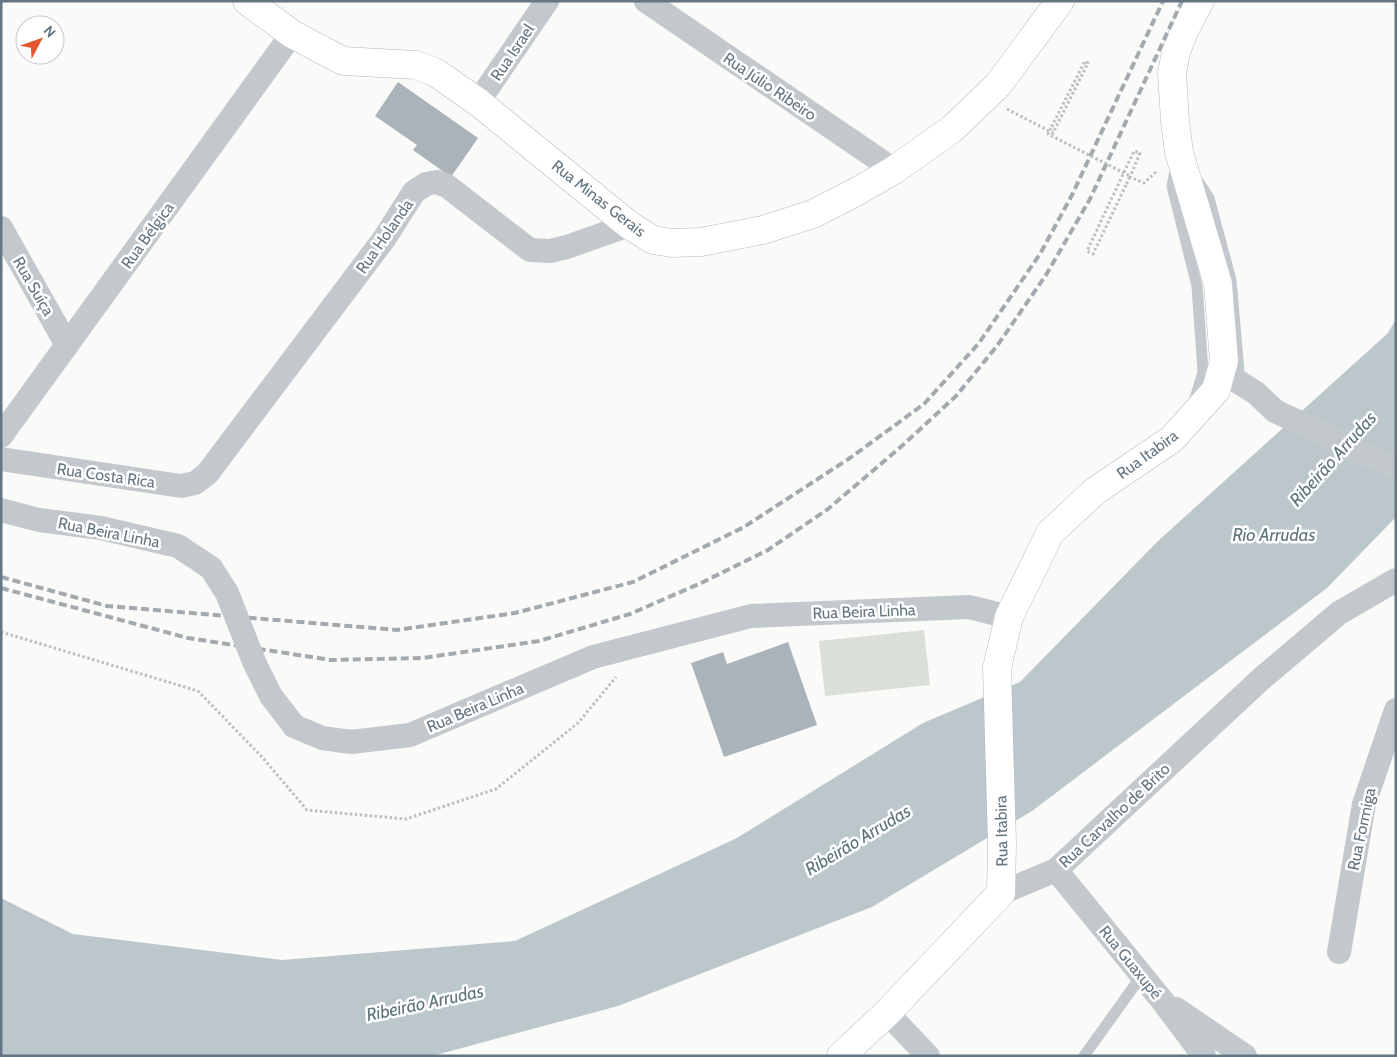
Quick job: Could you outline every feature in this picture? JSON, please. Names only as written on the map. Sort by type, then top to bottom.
[{"type":"street","name":"Rua Minas Gerais","points":[[247,1],[292,34],[343,61],[416,65],[435,72],[478,102],[629,225],[653,240],[672,244],[701,242],[763,230],[813,214],[894,170],[952,130],[998,85],[1060,1]]},
{"type":"street","name":"Rua Israel","points":[[478,102],[547,1]]},
{"type":"street","name":"Rua Júlio Ribeiro","points":[[646,1],[894,170]]},
{"type":"street","name":"Rua Itabira","points":[[1001,893],[1002,843],[998,668],[1009,617],[1050,533],[1095,491],[1172,439],[1216,390],[1231,377],[1224,361],[1218,284],[1179,152],[1172,73],[1176,52],[1184,31],[1200,1]]},
{"type":"street","name":"Rua Bélgica","points":[[1,436],[292,34]]},
{"type":"street","name":"Rua Holanda","points":[[207,474],[384,239],[414,192],[426,184],[437,182],[447,186],[530,250],[550,251],[567,247],[629,225]]},
{"type":"street","name":"Rua Suíça","points":[[1,228],[67,345]]},
{"type":"street","points":[[1231,377],[1256,393],[1275,411],[1396,468]]},
{"type":"street","name":"Rua Costa Rica","points":[[1,459],[181,486],[195,482],[207,474]]},
{"type":"street","name":"Rua Beira Linha","points":[[1,498],[39,520]]},
{"type":"street","name":"Rua Beira Linha","points":[[1,510],[39,520],[101,528],[178,546],[211,568],[227,593],[255,664],[271,696],[294,726],[322,738],[351,742],[410,735],[593,658],[751,616],[969,607],[1009,617]]},
{"type":"street","name":"Rua Carvalho de Brito","points":[[841,1056],[887,1013],[1001,893],[1056,870],[1260,680],[1339,613],[1396,580]]},
{"type":"street","name":"Rua Formiga","points":[[1339,952],[1364,804],[1396,710]]},
{"type":"street","name":"Rua Guaxupé","points":[[1056,870],[1161,998],[1204,1056]]},
{"type":"street","points":[[1161,998],[1245,1056]]},
{"type":"street","points":[[887,1013],[928,1056]]},
{"type":"lane","points":[[1179,152],[1172,186],[1198,286],[1203,372],[1188,422]]},
{"type":"lane","points":[[1084,1056],[1142,975]]},
{"type":"path","points":[[984,98],[1053,133],[1088,63],[1085,61],[1052,128],[1048,134],[1130,176],[1093,254],[1087,251],[1134,151],[1140,154],[1130,177],[1144,183],[1179,152]]},
{"type":"shaded area","points":[[924,630],[930,685],[825,696],[819,641]]},
{"type":"water","name":"Rio Arrudas","points":[[1396,319],[1396,517],[1327,588],[1032,811],[872,907],[618,1006],[432,1056],[1,1056],[1,898],[73,934],[282,960],[515,941],[737,838],[923,723],[1020,682],[1158,541],[1388,333]]},
{"type":"building","points":[[398,82],[478,138],[451,177],[413,150],[417,145],[375,116]]},
{"type":"building","points":[[788,642],[817,725],[724,757],[691,663],[723,652],[727,664]]},
{"type":"railway","points":[[1,577],[107,606],[397,630],[515,613],[633,582],[744,527],[850,458],[924,404],[979,343],[1040,254],[1072,195],[1163,1]]},
{"type":"railway","points":[[1,588],[188,638],[331,660],[423,658],[539,641],[630,614],[701,583],[768,550],[828,509],[903,445],[956,396],[997,346],[1046,275],[1090,199],[1182,1]]},
{"type":"water label","name":"Ribeirão Arrudas","points":[[1333,459]]},
{"type":"water label","name":"Ribeirão Arrudas","points":[[858,840]]},
{"type":"water label","name":"Ribeirão Arrudas","points":[[425,1003]]}]
